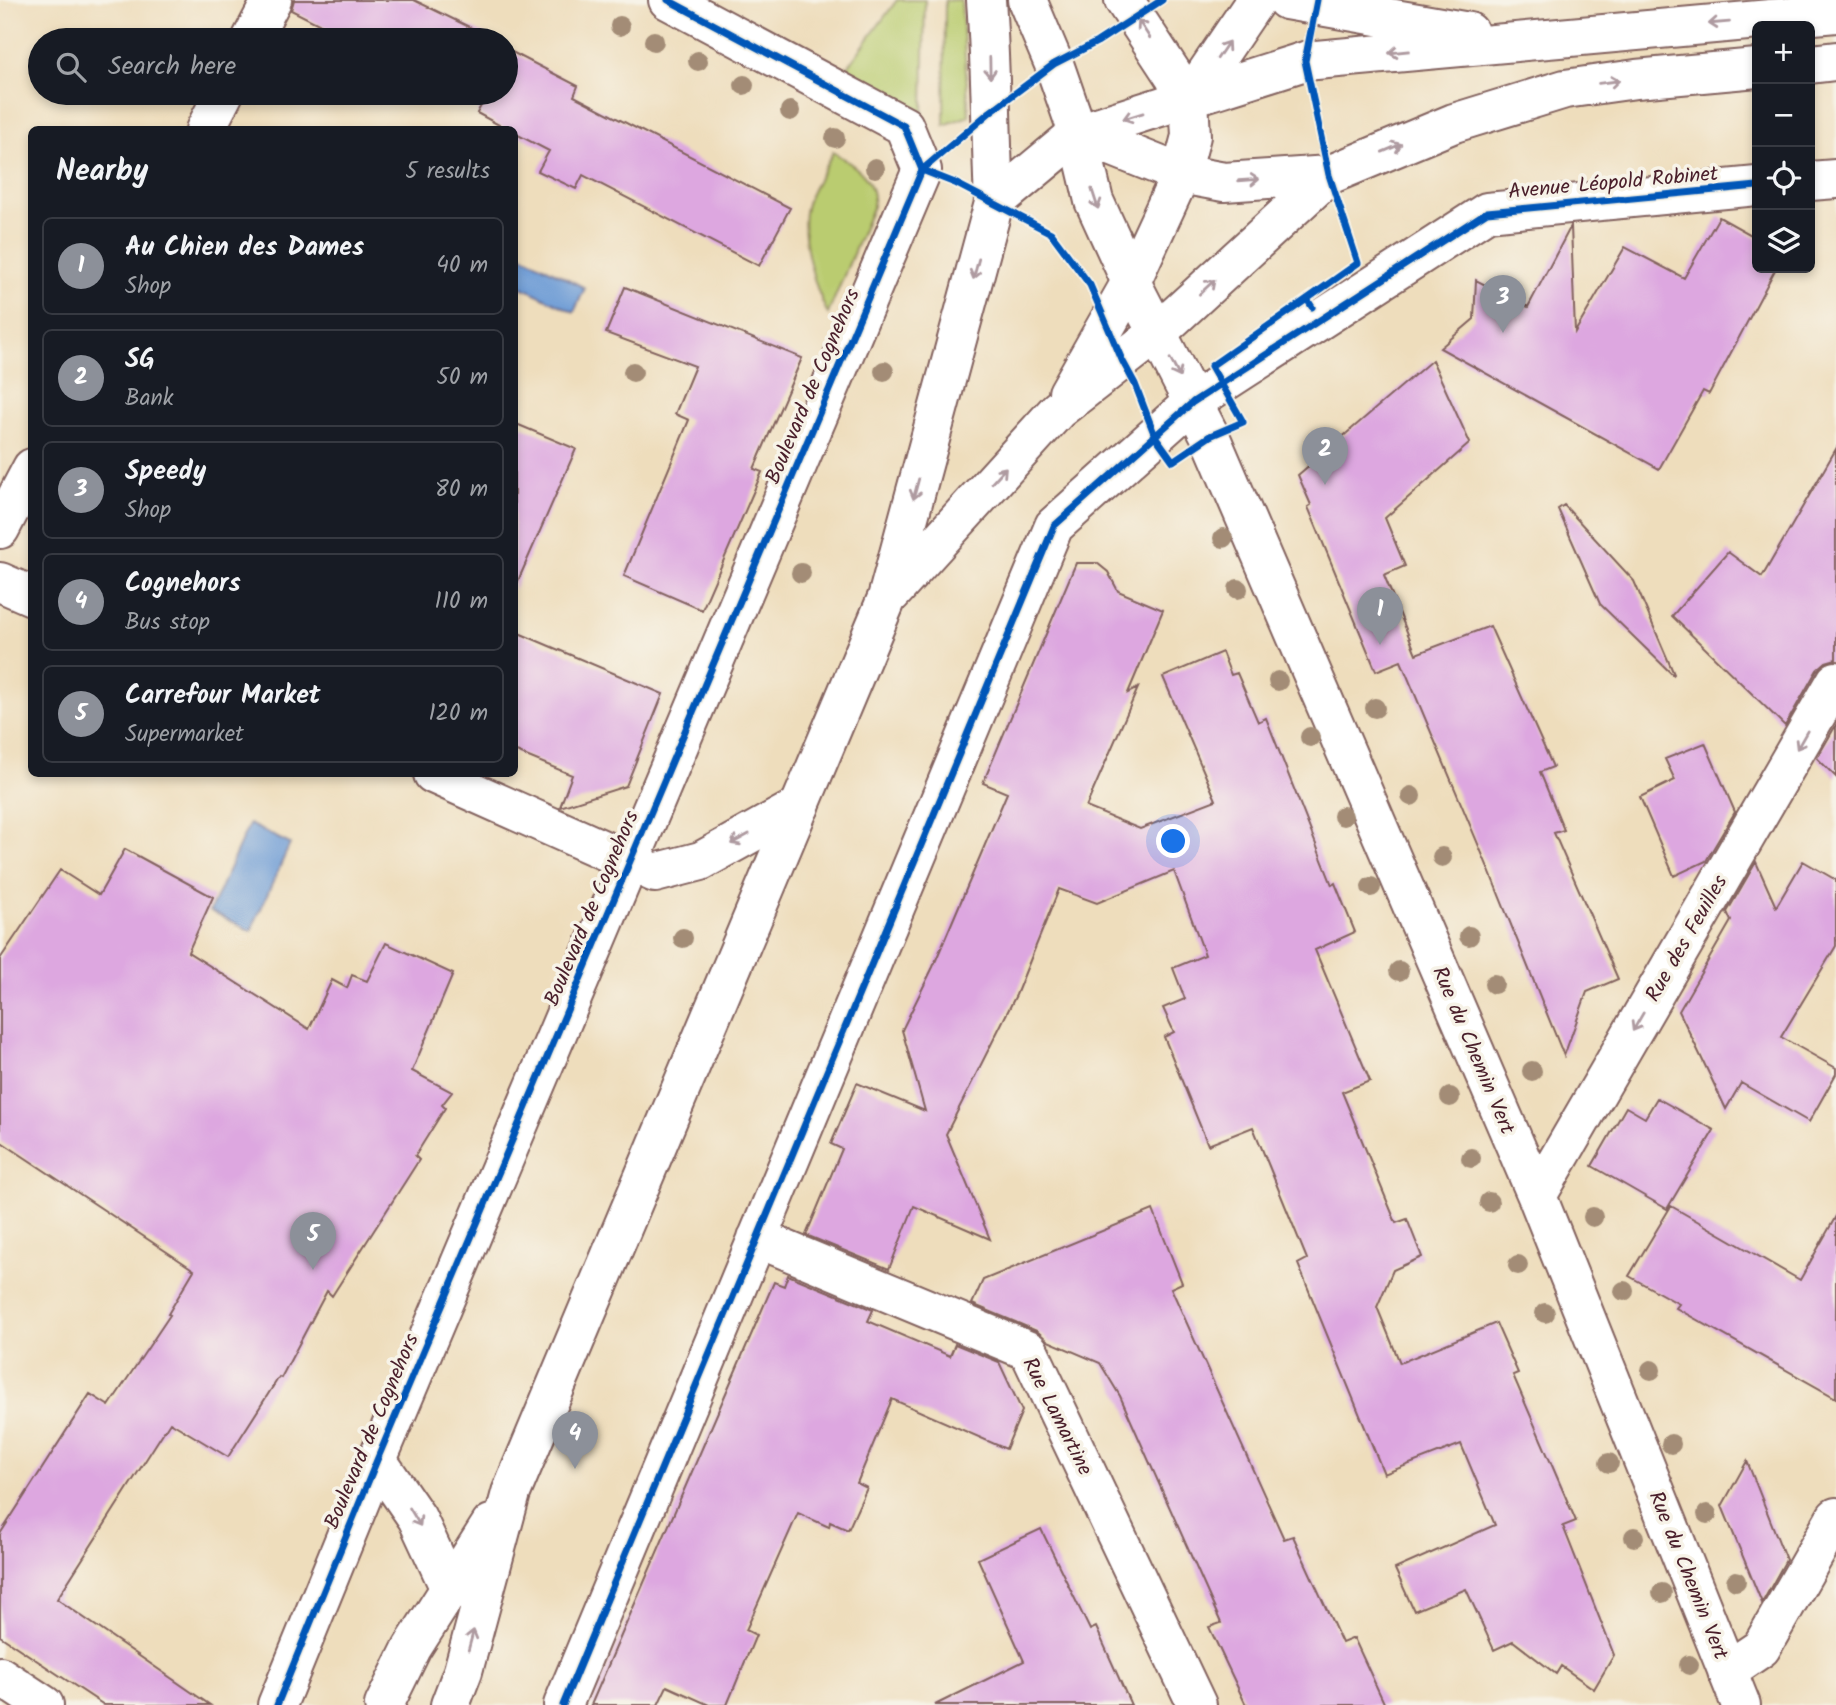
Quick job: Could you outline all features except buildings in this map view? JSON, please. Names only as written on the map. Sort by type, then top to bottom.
[{"type":"street","points":[[257,28],[272,0]]},
{"type":"street","name":"Boulevard de Cognehors","points":[[277,1705],[377,1460],[922,170],[904,126],[668,0]]},
{"type":"street","points":[[450,1705],[463,1671],[511,1493],[887,598],[994,203],[991,65],[986,0]]},
{"type":"street","points":[[563,1705],[1054,526],[1193,402],[1131,282],[1094,201],[1078,133],[1054,64],[1027,0]]},
{"type":"street","points":[[1058,410],[1131,282],[1181,174],[1191,136],[1189,99],[1124,0]]},
{"type":"street","points":[[1189,99],[1256,0]]},
{"type":"street","points":[[1286,0],[1516,41]]},
{"type":"street","points":[[994,203],[1078,133],[1305,61],[1836,13]]},
{"type":"street","points":[[1815,63],[1836,61]]},
{"type":"street","points":[[1078,133],[1181,174],[1224,182],[1329,175],[1454,123],[1565,89],[1636,79],[1752,68]]},
{"type":"street","points":[[207,126],[218,105]]},
{"type":"street","points":[[887,598],[1058,410],[1157,333],[1329,175]]},
{"type":"street","points":[[1815,181],[1836,179]]},
{"type":"street","name":"Avenue Léopold Robinet","points":[[1193,402],[1487,212],[1752,186]]},
{"type":"street","name":"Rue du Chemin Vert","points":[[1193,402],[1537,1196],[1734,1688]]},
{"type":"street","points":[[0,529],[28,476]]},
{"type":"street","points":[[0,582],[28,594]]},
{"type":"street","name":"Rue des Feuilles","points":[[1537,1196],[1836,681]]},
{"type":"street","points":[[440,777],[655,873],[701,861],[800,806]]},
{"type":"street","name":"Rue Lamartine","points":[[757,1238],[1029,1352],[1197,1705]]},
{"type":"street","name":"Boulevard de Cognehors","points":[[377,1460],[417,1518],[450,1589]]},
{"type":"street","points":[[384,1705],[412,1648],[511,1493]]},
{"type":"street","points":[[1734,1688],[1761,1648],[1836,1517]]},
{"type":"street","points":[[0,1676],[44,1705]]},
{"type":"green space","points":[[897,0],[925,0],[923,112],[847,68]]},
{"type":"green space","points":[[945,0],[961,0],[969,116],[944,125]]},
{"type":"green space","points":[[833,152],[856,168],[867,180],[873,196],[873,206],[828,314],[818,291],[806,247],[804,219],[811,193]]},
{"type":"water","points":[[518,253],[585,288],[574,312],[518,285]]},
{"type":"water","points":[[249,824],[290,844],[251,931],[210,911]]},
{"type":"cycle path","points":[[277,1705],[377,1460],[922,170],[904,126],[668,0]]},
{"type":"cycle path","points":[[922,170],[990,112],[1054,64],[1097,42],[1162,0]]},
{"type":"cycle path","points":[[1312,307],[1307,299],[1358,263],[1329,175],[1305,61],[1317,0]]},
{"type":"cycle path","points":[[922,170],[955,183],[1051,233],[1090,285],[1135,384],[1155,436],[1173,461],[1210,436],[1243,422],[1211,366],[1307,299]]},
{"type":"cycle path","points":[[563,1705],[1054,526],[1193,402],[1487,212],[1752,186]]},
{"type":"place","name":"Speedy","points":[[1503,333]]},
{"type":"place","name":"SG","points":[[1325,485]]},
{"type":"place","name":"Au Chien des Dames","points":[[1380,645]]},
{"type":"place","name":"Carrefour Market","points":[[313,1270]]},
{"type":"place","name":"Cognehors","points":[[575,1469]]}]
